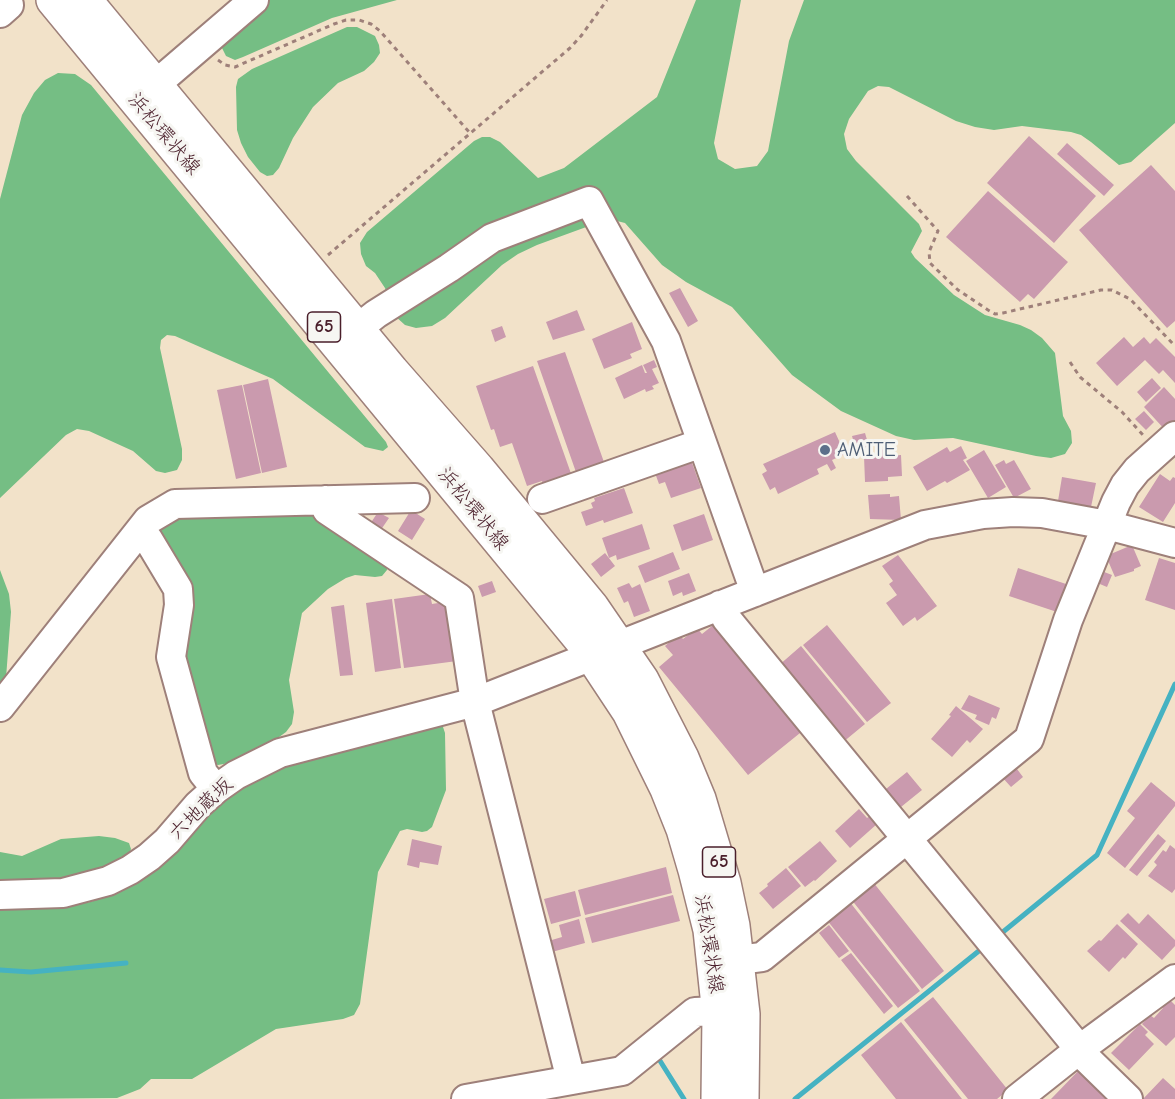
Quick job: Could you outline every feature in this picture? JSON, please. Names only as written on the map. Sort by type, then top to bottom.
[{"type":"main road","name":"浜松環状線","points":[[54,0],[421,445],[663,718],[699,799],[724,883],[738,960],[743,1014],[742,1099]]},
{"type":"main road","name":"浜松環状線","points":[[85,0],[357,329],[478,469],[592,607],[605,650],[629,712],[649,750],[682,829],[695,870],[710,930],[719,1011],[718,1099]]},
{"type":"street","points":[[155,85],[254,0]]},
{"type":"street","points":[[357,329],[376,314],[492,238],[589,201],[666,341],[755,592]]},
{"type":"street","points":[[542,500],[702,443]]},
{"type":"street","points":[[738,960],[762,957],[1029,739],[1068,620],[1125,485],[1137,470],[1167,443]]},
{"type":"street","points":[[0,707],[148,520],[175,504],[415,498]]},
{"type":"street","points":[[326,500],[327,510],[459,598],[475,702],[571,1080]]},
{"type":"street","name":"六地蔵坂","points":[[0,895],[63,893],[108,881],[130,870],[149,857],[216,789],[243,771],[280,753],[475,702],[926,525],[954,518],[1013,512],[1042,513],[1107,525],[1175,543]]},
{"type":"street","points":[[139,532],[148,539],[178,589],[179,605],[171,657],[203,772],[216,789]]},
{"type":"street","points":[[720,605],[726,618],[1086,1058],[1128,1099]]},
{"type":"street","points":[[1017,1099],[1175,979]]},
{"type":"street","points":[[466,1099],[622,1071],[695,1012],[719,1011]]},
{"type":"path","points":[[309,271],[570,48],[608,0]]},
{"type":"path","points":[[203,43],[217,59],[225,65],[235,67],[346,20],[365,22],[380,32],[470,133]]},
{"type":"path","points":[[907,196],[938,231],[929,252],[930,263],[958,290],[995,314],[1101,290],[1112,290],[1131,299],[1175,346]]},
{"type":"path","points":[[1070,362],[1080,377],[1122,412],[1167,443]]},
{"type":"green space","points":[[264,0],[397,0],[332,18],[235,60],[226,56],[222,48],[223,38]]},
{"type":"green space","points":[[696,0],[741,0],[714,143],[718,159],[735,169],[757,166],[768,151],[789,41],[804,0],[1175,0],[1175,123],[1131,162],[1119,165],[1081,135],[1071,132],[1022,126],[994,130],[975,127],[956,121],[889,87],[878,86],[868,91],[849,119],[844,134],[847,149],[856,161],[919,224],[922,231],[911,252],[915,258],[954,295],[985,315],[1031,330],[1042,338],[1055,353],[1063,416],[1071,431],[1072,443],[1065,454],[1051,458],[1036,456],[953,438],[914,440],[896,436],[841,411],[792,375],[732,307],[686,282],[662,265],[625,223],[617,221],[589,226],[518,254],[502,265],[445,318],[432,326],[416,328],[405,325],[395,316],[385,288],[375,273],[366,266],[361,254],[360,243],[367,232],[474,141],[482,137],[490,137],[500,142],[538,178],[564,168],[657,97]]},
{"type":"green space","points":[[347,27],[357,27],[375,36],[380,53],[364,71],[338,83],[313,107],[293,138],[279,168],[273,175],[267,176],[260,172],[248,157],[237,130],[236,87],[238,79],[252,69]]},
{"type":"green space","points":[[58,73],[75,74],[91,85],[388,447],[383,451],[365,447],[273,379],[175,336],[167,335],[161,340],[160,348],[182,449],[182,460],[177,470],[165,473],[156,471],[133,451],[89,431],[77,429],[66,435],[0,498],[0,199],[22,115],[34,93],[45,80]]},
{"type":"green space","points":[[310,509],[386,562],[387,570],[382,576],[355,575],[346,578],[328,589],[302,613],[289,680],[294,712],[292,724],[286,732],[229,763],[218,765],[211,763],[206,755],[155,526],[170,515]]},
{"type":"green space","points":[[0,570],[9,594],[11,612],[6,678],[0,696]]},
{"type":"green space","points":[[438,726],[443,727],[445,733],[446,790],[432,827],[422,832],[407,829],[400,831],[378,872],[360,1004],[354,1015],[343,1019],[276,1029],[192,1079],[151,1079],[140,1089],[117,1098],[0,1099],[0,909],[64,907],[114,894],[158,868],[177,851],[208,815],[244,786],[285,766]]},
{"type":"green space","points":[[99,836],[129,843],[131,849],[129,854],[103,868],[61,879],[0,881],[0,852],[22,856],[61,839]]},
{"type":"building","points":[[1029,136],[1096,196],[1054,243],[987,183]]},
{"type":"building","points":[[1067,143],[1114,185],[1104,196],[1057,154]]},
{"type":"building","points":[[1151,165],[1175,191],[1175,321],[1167,328],[1079,230]]},
{"type":"building","points":[[988,191],[1068,262],[1034,299],[1028,294],[1020,302],[946,237]]},
{"type":"building","points":[[680,288],[698,321],[688,327],[669,293]]},
{"type":"building","points":[[577,310],[585,330],[553,340],[546,322]]},
{"type":"building","points":[[632,322],[642,349],[630,354],[632,358],[604,369],[592,339]]},
{"type":"building","points":[[502,326],[506,337],[495,342],[491,330]]},
{"type":"building","points":[[1124,337],[1133,347],[1144,337],[1150,344],[1156,338],[1175,357],[1175,383],[1163,370],[1159,374],[1145,360],[1117,386],[1096,363]]},
{"type":"building","points":[[565,352],[605,465],[577,475],[537,361]]},
{"type":"building","points":[[654,360],[657,367],[652,369],[659,383],[652,386],[654,389],[646,392],[645,389],[624,399],[615,378],[642,365],[647,373],[643,365]]},
{"type":"building","points":[[533,366],[574,482],[545,492],[542,481],[527,486],[512,443],[500,447],[494,429],[491,430],[476,386]]},
{"type":"building","points":[[1152,378],[1161,388],[1146,402],[1137,392]]},
{"type":"building","points":[[268,379],[287,467],[262,473],[243,385]]},
{"type":"building","points":[[242,385],[261,473],[236,479],[217,390]]},
{"type":"building","points":[[1164,387],[1175,399],[1175,424],[1167,432],[1144,407]]},
{"type":"building","points":[[1144,411],[1154,422],[1146,430],[1135,419]]},
{"type":"building","points":[[835,432],[845,454],[832,460],[836,468],[831,471],[827,464],[817,469],[819,474],[778,494],[775,487],[770,490],[762,474],[767,471],[763,464]]},
{"type":"building","points":[[865,433],[870,450],[857,454],[852,436]]},
{"type":"building","points":[[961,446],[967,458],[963,460],[970,470],[927,491],[913,467],[947,447],[950,452]]},
{"type":"building","points":[[889,449],[889,456],[901,455],[902,476],[888,477],[888,481],[865,482],[864,456],[877,455],[876,450]]},
{"type":"building","points":[[984,450],[1006,487],[988,498],[966,461]]},
{"type":"building","points":[[691,460],[701,488],[671,498],[665,482],[659,484],[655,473]]},
{"type":"building","points":[[1004,460],[1006,464],[1014,460],[1031,489],[1014,498],[995,465]]},
{"type":"building","points":[[1160,474],[1170,481],[1173,477],[1175,478],[1175,503],[1163,522],[1139,507]]},
{"type":"building","points":[[1062,477],[1096,483],[1091,507],[1058,501]]},
{"type":"building","points":[[624,488],[633,513],[604,523],[603,520],[586,526],[581,512],[593,508],[591,503],[595,501],[594,498]]},
{"type":"building","points":[[890,494],[890,497],[899,496],[901,520],[870,519],[868,495]]},
{"type":"building","points":[[411,510],[425,519],[412,540],[398,531]]},
{"type":"building","points":[[378,512],[389,518],[378,534],[368,527]]},
{"type":"building","points":[[704,514],[713,540],[682,551],[673,525]]},
{"type":"building","points":[[642,524],[650,549],[617,560],[616,555],[609,558],[602,538]]},
{"type":"building","points":[[1132,545],[1141,566],[1134,571],[1115,577],[1106,556]]},
{"type":"building","points":[[673,552],[680,569],[645,583],[638,566]]},
{"type":"building","points":[[605,553],[615,566],[601,577],[591,564]]},
{"type":"building","points":[[898,555],[937,606],[917,621],[915,617],[903,626],[886,603],[897,595],[889,584],[893,581],[882,566]]},
{"type":"building","points":[[1159,558],[1175,563],[1175,610],[1145,600]]},
{"type":"building","points":[[1018,568],[1069,585],[1060,613],[1009,596]]},
{"type":"building","points":[[1099,570],[1112,575],[1107,587],[1095,582]]},
{"type":"building","points":[[689,573],[696,591],[683,596],[682,592],[673,596],[668,581]]},
{"type":"building","points":[[492,581],[496,592],[482,597],[478,586]]},
{"type":"building","points":[[629,583],[632,588],[640,584],[650,611],[634,617],[628,601],[624,603],[617,588]]},
{"type":"building","points":[[430,594],[432,604],[450,601],[457,661],[404,668],[394,599]]},
{"type":"building","points":[[392,599],[401,668],[375,672],[366,603]]},
{"type":"building","points":[[344,605],[353,675],[340,676],[331,607]]},
{"type":"building","points":[[717,622],[805,729],[748,775],[659,667],[673,655],[665,646],[679,634],[683,639],[697,628],[702,634]]},
{"type":"building","points":[[827,625],[891,703],[867,722],[803,645]]},
{"type":"building","points":[[801,646],[865,724],[842,743],[778,666]]},
{"type":"building","points":[[969,695],[1000,708],[996,719],[992,717],[989,725],[975,719],[977,715],[961,709]]},
{"type":"building","points":[[956,706],[983,729],[970,743],[967,740],[952,757],[931,739],[951,716],[949,715]]},
{"type":"building","points":[[1014,765],[1023,777],[1011,787],[1001,776]]},
{"type":"building","points":[[907,772],[922,790],[896,811],[881,793]]},
{"type":"building","points":[[1151,782],[1175,802],[1175,806],[1125,868],[1107,853],[1135,818],[1127,811]]},
{"type":"building","points":[[859,809],[877,824],[850,848],[835,831]]},
{"type":"building","points":[[1158,834],[1166,841],[1137,876],[1129,870]]},
{"type":"building","points":[[412,839],[442,846],[438,865],[420,862],[419,868],[407,865]]},
{"type":"building","points":[[820,841],[837,861],[805,887],[788,867]]},
{"type":"building","points":[[1170,845],[1175,849],[1175,889],[1172,893],[1148,876],[1157,865],[1154,862],[1163,850],[1166,852]]},
{"type":"building","points":[[666,867],[672,893],[585,915],[578,890]]},
{"type":"building","points":[[786,868],[801,886],[773,909],[759,893]]},
{"type":"building","points":[[873,882],[944,971],[922,989],[851,899]]},
{"type":"building","points":[[575,891],[581,916],[551,924],[544,899]]},
{"type":"building","points":[[673,895],[680,921],[592,943],[585,918]]},
{"type":"building","points":[[849,901],[920,991],[898,1008],[826,919]]},
{"type":"building","points":[[1128,913],[1139,924],[1148,914],[1175,940],[1175,946],[1162,960],[1120,921]]},
{"type":"building","points":[[579,919],[585,943],[548,953],[545,942],[562,937],[559,925]]},
{"type":"building","points":[[1117,924],[1138,944],[1109,972],[1087,951],[1099,940],[1101,941]]},
{"type":"building","points":[[829,925],[849,951],[839,958],[819,933]]},
{"type":"building","points":[[851,953],[893,1006],[884,1014],[841,960]]},
{"type":"building","points":[[933,997],[1008,1090],[997,1099],[968,1099],[904,1020]]},
{"type":"building","points":[[1168,998],[1175,1005],[1175,1037],[1166,1046],[1142,1024],[1150,1015],[1154,1018],[1163,1008],[1160,1005]]},
{"type":"building","points":[[901,1022],[962,1099],[896,1099],[861,1055]]},
{"type":"building","points":[[1140,1024],[1148,1032],[1145,1035],[1154,1044],[1129,1070],[1111,1053]]},
{"type":"building","points":[[1082,1067],[1115,1099],[1051,1099]]},
{"type":"building","points":[[1163,1078],[1175,1089],[1175,1099],[1143,1099]]},
{"type":"waterway","points":[[998,936],[1097,855],[1175,684]]},
{"type":"waterway","points":[[795,1099],[985,946]]},
{"type":"waterway","points":[[0,970],[31,972],[126,963]]},
{"type":"waterway","points":[[657,1056],[684,1099]]},
{"type":"place","name":"AMITE","points":[[825,450]]}]
